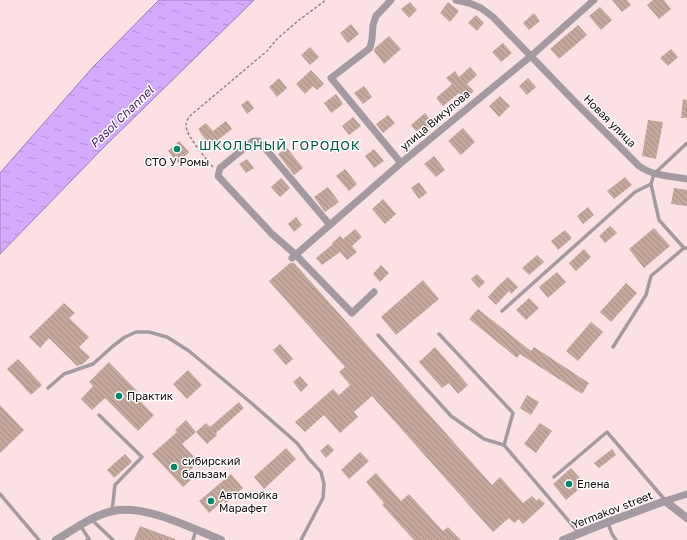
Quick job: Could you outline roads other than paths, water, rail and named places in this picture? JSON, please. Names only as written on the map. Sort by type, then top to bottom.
[{"type":"street","points":[[391,0],[376,16],[373,25],[370,48],[331,78],[401,163]]},
{"type":"street","name":"Новая улица","points":[[456,0],[481,8],[493,17],[639,166],[654,174],[687,179]]},
{"type":"street","name":"улица Викулова","points":[[294,256],[401,163],[530,56],[594,0]]},
{"type":"street","points":[[330,224],[259,141],[253,141],[220,168],[218,176],[272,234],[352,313],[374,292]]},
{"type":"street","points":[[665,501],[687,494]]},
{"type":"street","name":"Yermakov street","points":[[563,540],[665,501],[687,518]]},
{"type":"street","points":[[56,540],[92,519],[112,511],[127,509],[139,510],[161,516],[221,540]]},
{"type":"lane","points":[[613,347],[646,295],[651,276],[685,248],[659,220],[651,184],[654,174],[687,143]]},
{"type":"lane","points":[[502,311],[635,192],[651,184]]},
{"type":"lane","points":[[48,388],[64,374],[93,364],[125,337],[136,332],[149,332],[167,337],[189,350],[297,443],[321,472],[324,484],[323,498],[301,540]]},
{"type":"lane","points":[[439,334],[513,413],[504,445]]},
{"type":"lane","points":[[378,335],[451,416],[484,439],[504,445],[579,533]]},
{"type":"lane","points":[[99,415],[142,457],[115,485],[112,511]]},
{"type":"lane","points":[[554,476],[607,432],[665,501]]},
{"type":"lane","points":[[0,494],[39,540]]},
{"type":"lane","points":[[92,519],[113,540]]},
{"type":"lane","points":[[608,522],[612,534],[616,540]]},
{"type":"lane","points":[[80,525],[89,539],[87,540]]},
{"type":"lane","points":[[193,540],[196,530]]},
{"type":"water","name":"Pasol Channel","points":[[159,0],[254,0],[102,149],[0,254],[0,173],[93,67]]},
{"type":"place","name":"СТО У Ромы","points":[[177,149]]},
{"type":"place","name":"Практик","points":[[119,396]]},
{"type":"place","name":"сибирский бальзам","points":[[174,467]]},
{"type":"place","name":"Елена","points":[[569,484]]},
{"type":"place","name":"Автомойка Марафет","points":[[211,501]]},
{"type":"district","name":"ШКОЛЬНЫЙ ГОРОДОК","points":[[280,145]]}]
